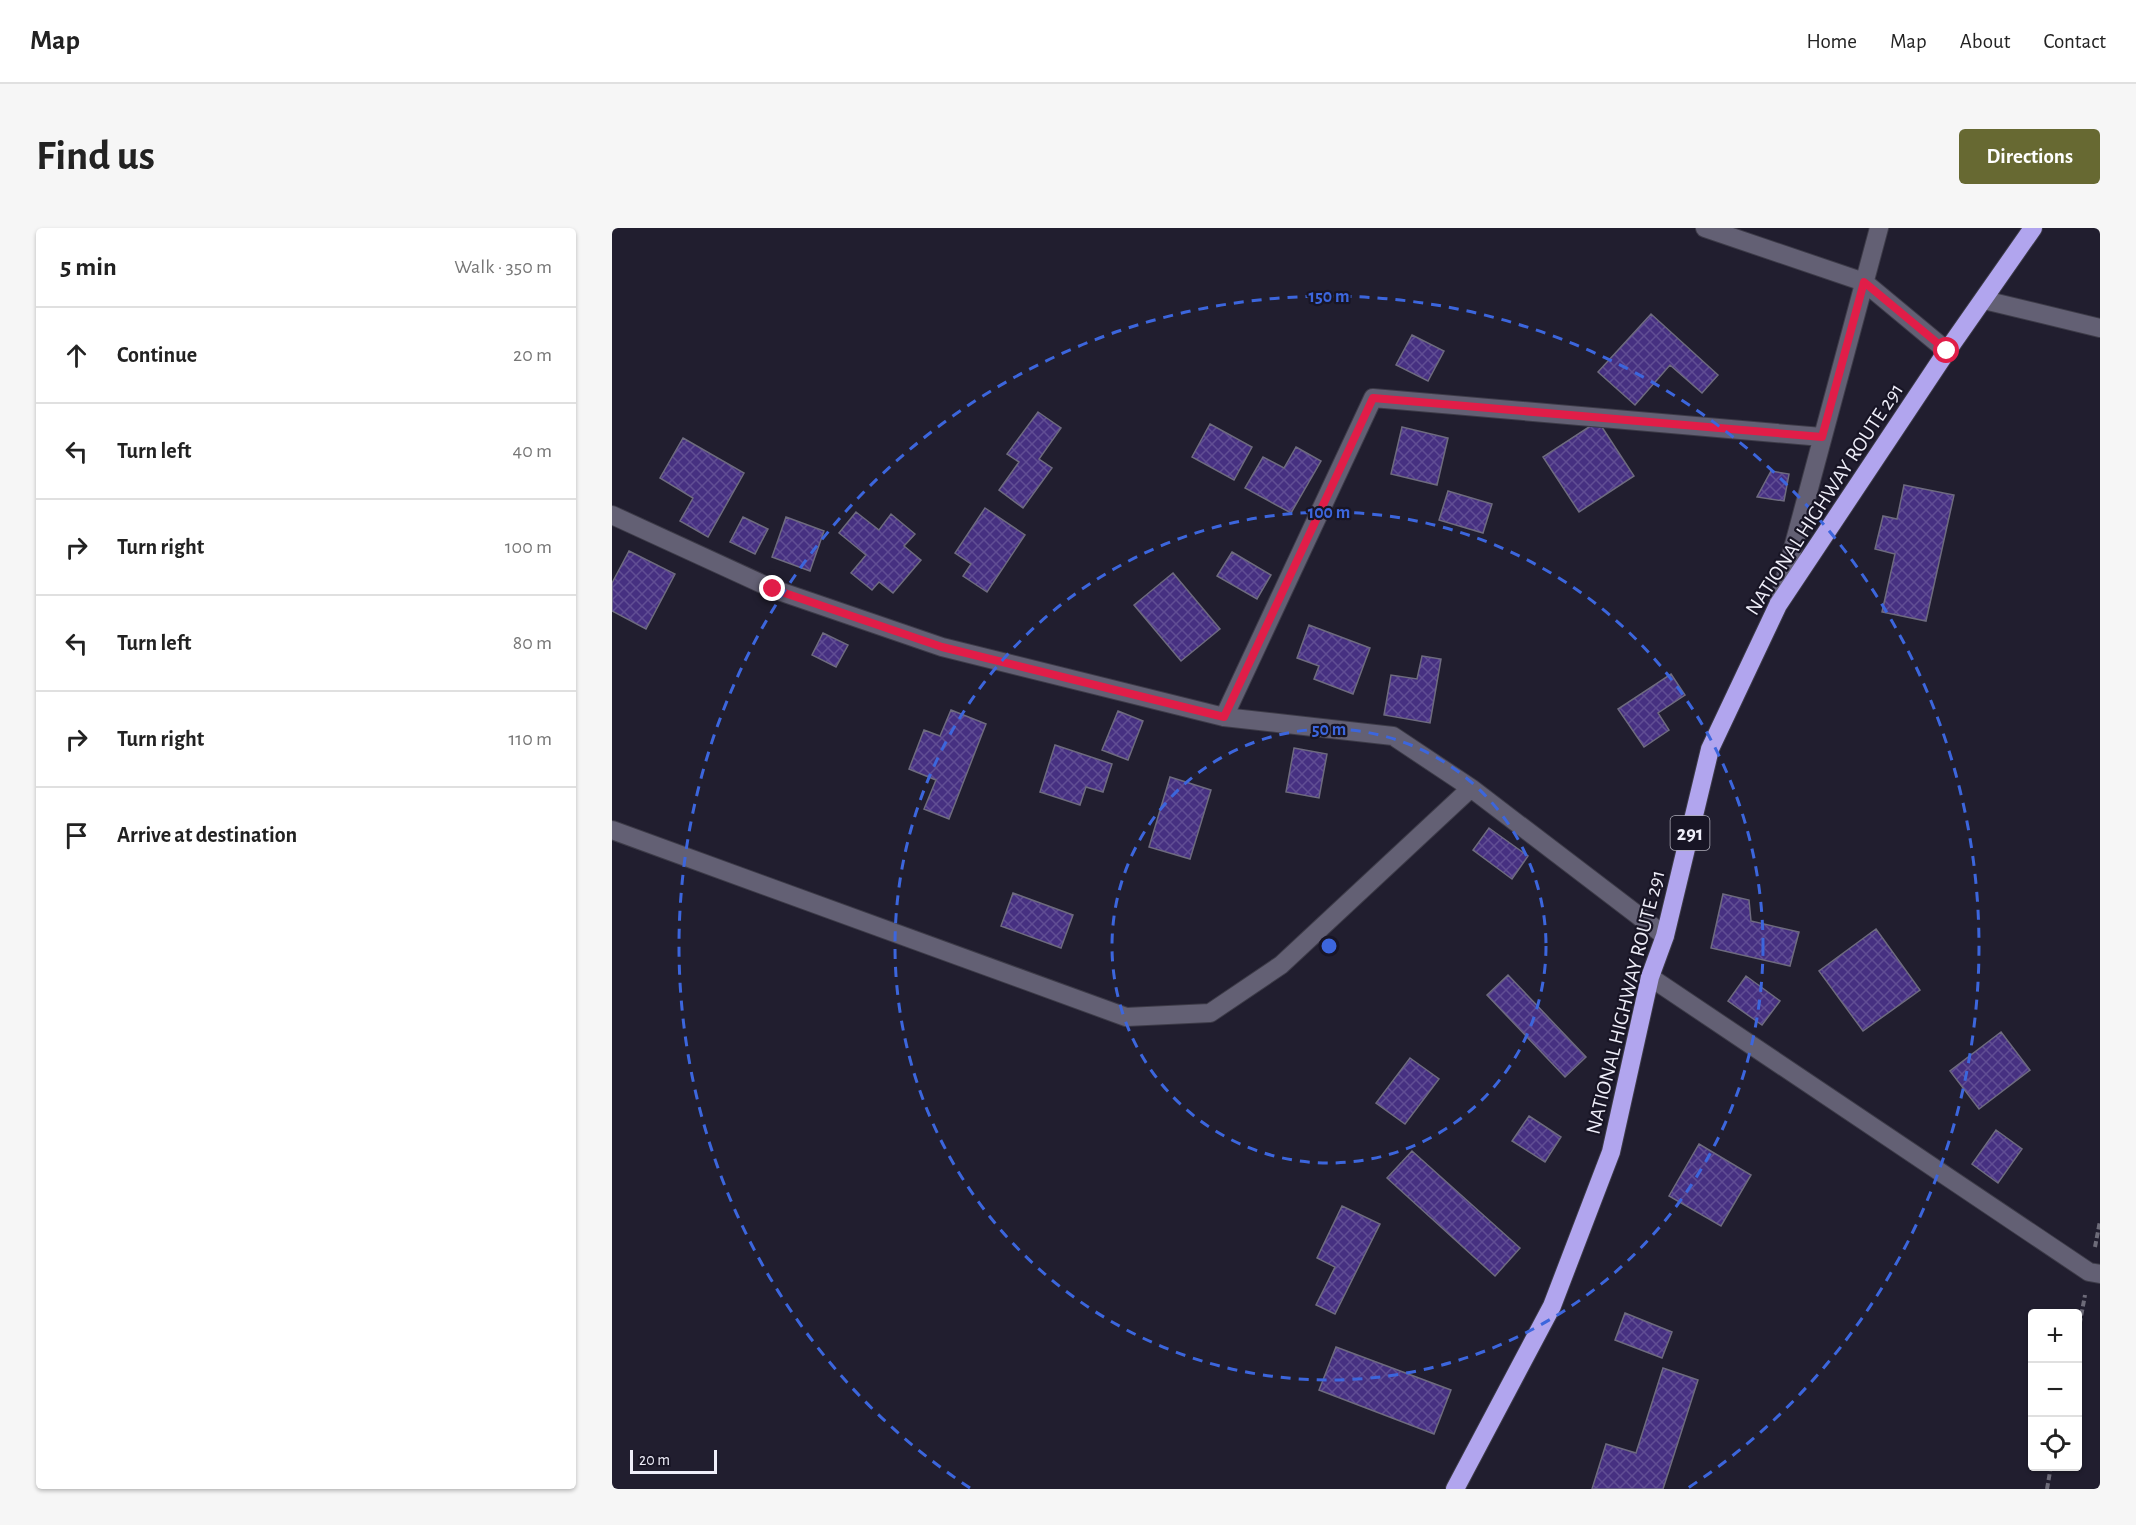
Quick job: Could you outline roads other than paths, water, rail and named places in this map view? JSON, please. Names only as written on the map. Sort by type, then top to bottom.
[{"type":"highway","name":"NATIONAL HIGHWAY ROUTE 291","points":[[1455,1489],[1556,1296],[1611,1152],[1650,977],[1665,936],[1710,748],[1778,605],[1947,351],[2033,228]]},
{"type":"street","points":[[1705,228],[1864,282],[1947,351]]},
{"type":"street","points":[[1778,605],[1880,228]]},
{"type":"street","points":[[1984,300],[2100,328]]},
{"type":"street","points":[[1224,717],[1373,398],[1822,437]]},
{"type":"street","points":[[612,515],[773,589],[942,647],[1224,717],[1393,736],[1471,788],[1665,936]]},
{"type":"street","points":[[612,830],[1126,1017],[1210,1013],[1281,965],[1471,788]]},
{"type":"street","points":[[1650,977],[2095,1273]]}]
